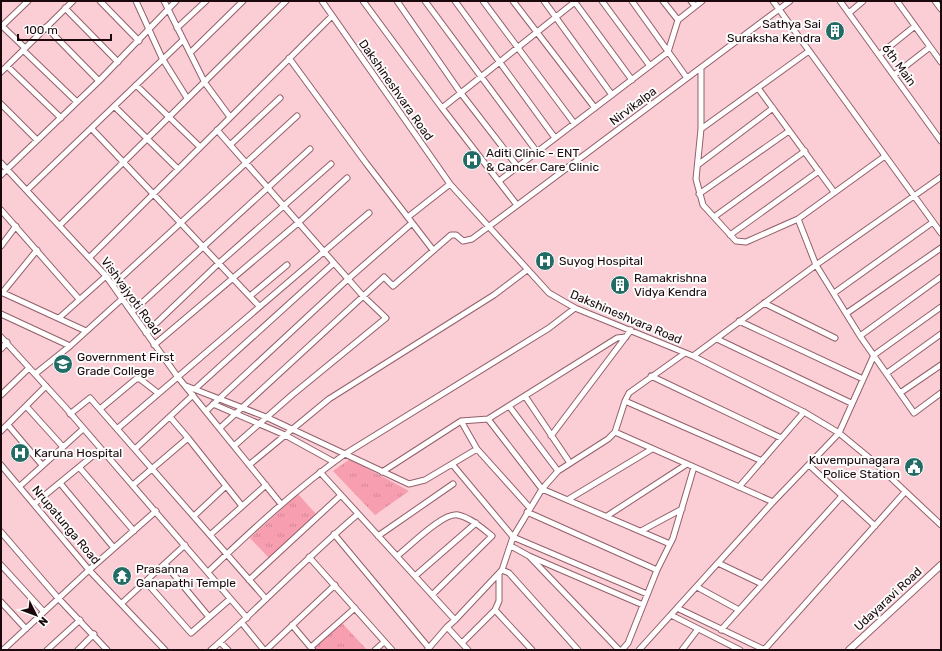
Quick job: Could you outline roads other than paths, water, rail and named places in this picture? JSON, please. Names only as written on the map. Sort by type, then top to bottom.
[{"type":"street","points":[[28,1],[2,26],[77,102]]},
{"type":"street","points":[[1,72],[73,1]]},
{"type":"street","points":[[100,1],[139,40]]},
{"type":"street","points":[[136,1],[162,58],[186,98]]},
{"type":"street","points":[[164,1],[167,10],[178,28],[205,83],[230,117]]},
{"type":"street","points":[[1,175],[99,81],[176,1]]},
{"type":"street","points":[[178,28],[206,1]]},
{"type":"street","points":[[190,53],[243,1]]},
{"type":"street","points":[[60,225],[186,98],[205,83],[286,1]]},
{"type":"street","name":"Dakshineshvara Road","points":[[322,1],[450,184],[549,293],[575,308],[693,356],[804,412],[839,433],[873,462],[941,525]]},
{"type":"street","points":[[363,1],[442,108],[518,205]]},
{"type":"street","points":[[396,1],[460,92],[518,167]]},
{"type":"street","points":[[425,1],[537,152]]},
{"type":"street","points":[[455,1],[555,138]]},
{"type":"street","points":[[483,1],[574,123]]},
{"type":"street","points":[[514,1],[536,33],[594,108]]},
{"type":"street","points":[[544,1],[612,95]]},
{"type":"street","points":[[442,108],[575,1],[632,80]]},
{"type":"street","points":[[602,1],[650,66]]},
{"type":"street","points":[[632,1],[687,78]]},
{"type":"street","points":[[663,1],[678,20]]},
{"type":"street","points":[[691,1],[695,6]]},
{"type":"street","points":[[499,181],[668,52],[678,20],[702,1]]},
{"type":"street","points":[[773,1],[941,233]]},
{"type":"street","name":"Nirvikalpa","points":[[433,250],[451,235],[454,234],[463,241],[467,241],[488,227],[687,78],[700,70],[790,1]]},
{"type":"street","name":"6th Main","points":[[840,1],[941,141]]},
{"type":"street","points":[[849,13],[863,1]]},
{"type":"street","points":[[897,1],[941,62]]},
{"type":"street","points":[[935,1],[941,9]]},
{"type":"street","points":[[65,8],[118,62]]},
{"type":"street","points":[[90,258],[332,16]]},
{"type":"street","points":[[879,55],[915,26]]},
{"type":"street","points":[[46,28],[99,81]]},
{"type":"street","points":[[27,190],[115,107],[162,58],[183,40]]},
{"type":"street","points":[[894,75],[930,47]]},
{"type":"street","points":[[701,129],[809,51]]},
{"type":"street","points":[[220,428],[384,278],[393,286],[433,250],[290,58]]},
{"type":"street","points":[[7,66],[61,118]]},
{"type":"street","points":[[700,70],[701,129],[699,164],[696,179],[699,194],[703,205],[736,242],[746,242],[798,219],[885,156]]},
{"type":"street","points":[[136,85],[200,147]]},
{"type":"street","points":[[758,88],[834,192]]},
{"type":"street","points":[[230,145],[280,98]]},
{"type":"street","points":[[1,104],[37,140]]},
{"type":"street","points":[[115,107],[178,169]]},
{"type":"street","points":[[699,164],[773,108]]},
{"type":"street","points":[[113,285],[296,116]]},
{"type":"street","points":[[92,129],[205,247],[259,306]]},
{"type":"street","points":[[217,130],[348,279],[386,318],[266,417],[234,446]]},
{"type":"street","points":[[699,194],[790,131]]},
{"type":"street","points":[[132,312],[205,247],[310,149]]},
{"type":"street","points":[[714,217],[805,151]]},
{"type":"street","name":"Vishvajyoti Road","points":[[1,163],[106,276],[177,376],[281,504]]},
{"type":"street","points":[[146,333],[219,263],[331,164]]},
{"type":"street","points":[[730,235],[819,171]]},
{"type":"street","points":[[693,356],[816,265],[941,177]]},
{"type":"street","points":[[154,345],[298,223],[347,178]]},
{"type":"street","points":[[408,217],[450,184]]},
{"type":"street","points":[[1,210],[38,250],[79,299]]},
{"type":"street","points":[[117,429],[369,212]]},
{"type":"street","points":[[798,219],[816,265],[860,336],[914,413],[941,393]]},
{"type":"street","points":[[834,293],[933,222]]},
{"type":"street","points":[[206,411],[348,279],[412,223]]},
{"type":"street","points":[[1,246],[16,226]]},
{"type":"street","points":[[847,313],[941,248]]},
{"type":"street","points":[[38,250],[2,292],[86,331]]},
{"type":"street","points":[[195,389],[334,263]]},
{"type":"street","points":[[250,296],[287,265]]},
{"type":"street","points":[[249,465],[329,399],[494,295],[527,270]]},
{"type":"street","points":[[59,318],[106,276]]},
{"type":"street","points":[[860,336],[941,277]]},
{"type":"street","points":[[35,374],[70,346],[123,298]]},
{"type":"street","points":[[764,304],[835,338]]},
{"type":"street","points":[[639,650],[773,502],[839,433],[851,403],[874,355],[941,307]]},
{"type":"street","points":[[208,572],[281,504],[320,472],[345,454],[549,328],[575,308]]},
{"type":"street","points":[[1,314],[70,346]]},
{"type":"street","points":[[739,321],[863,379]]},
{"type":"street","points":[[551,436],[630,330]]},
{"type":"street","points":[[887,373],[941,334]]},
{"type":"street","points":[[1,337],[156,511],[247,618]]},
{"type":"street","points":[[382,472],[461,421],[488,419],[617,338],[626,337]]},
{"type":"street","points":[[717,339],[851,403]]},
{"type":"street","points":[[1,348],[7,342]]},
{"type":"street","points":[[462,643],[495,610],[499,601],[501,572],[513,537],[542,489],[558,470],[608,439],[615,432],[624,401],[629,393],[685,353]]},
{"type":"street","points":[[900,393],[941,365]]},
{"type":"street","points":[[1,395],[29,368]]},
{"type":"street","points":[[651,376],[781,438]]},
{"type":"street","points":[[100,409],[136,379],[140,379],[158,393]]},
{"type":"street","points":[[1,431],[46,386]]},
{"type":"street","points":[[186,386],[266,417],[409,484],[425,480],[477,449]]},
{"type":"street","points":[[135,449],[193,395]]},
{"type":"street","points":[[525,396],[570,463]]},
{"type":"street","points":[[70,414],[90,398],[266,599]]},
{"type":"street","points":[[624,401],[762,461]]},
{"type":"street","points":[[213,404],[237,413],[285,435],[334,462]]},
{"type":"street","points":[[26,406],[63,447]]},
{"type":"street","points":[[509,406],[558,470]]},
{"type":"street","points":[[740,488],[804,412]]},
{"type":"street","points":[[170,416],[242,506]]},
{"type":"street","points":[[488,419],[542,489],[569,499],[670,544]]},
{"type":"street","points":[[461,421],[477,449],[528,510],[657,570]]},
{"type":"street","points":[[8,424],[42,465]]},
{"type":"street","points":[[20,486],[83,429]]},
{"type":"street","points":[[615,432],[773,502]]},
{"type":"street","points":[[133,485],[188,438]]},
{"type":"street","points":[[34,504],[101,449]]},
{"type":"street","points":[[569,499],[652,449]]},
{"type":"street","points":[[452,464],[513,537],[647,594]]},
{"type":"street","points":[[607,516],[687,464]]},
{"type":"street","name":"Nrupatunga Road","points":[[1,465],[89,570],[165,650]]},
{"type":"street","points":[[809,465],[874,526]]},
{"type":"street","points":[[79,467],[134,531]]},
{"type":"street","points":[[529,556],[620,650],[628,644],[657,570],[670,544],[694,467]]},
{"type":"street","points":[[320,472],[455,620]]},
{"type":"street","points":[[60,483],[114,548]]},
{"type":"street","points":[[378,536],[452,484]]},
{"type":"street","points":[[210,534],[266,485]]},
{"type":"street","points":[[194,516],[226,486]]},
{"type":"street","points":[[677,608],[764,650],[905,492]]},
{"type":"street","points":[[249,580],[341,495]]},
{"type":"street","points":[[721,630],[842,496]]},
{"type":"street","points":[[641,531],[682,509]]},
{"type":"street","points":[[2,650],[156,511]]},
{"type":"street","points":[[211,650],[242,623],[334,534],[358,514]]},
{"type":"street","points":[[397,556],[444,518],[457,515],[476,523],[492,536],[432,595]]},
{"type":"street","points":[[415,576],[476,523]]},
{"type":"street","points":[[1,532],[58,598],[94,634],[107,650]]},
{"type":"street","points":[[334,534],[428,649],[501,572]]},
{"type":"street","points":[[122,603],[185,545]]},
{"type":"street","points":[[511,546],[529,556],[643,605]]},
{"type":"street","points":[[310,557],[392,650]]},
{"type":"street","points":[[718,563],[762,584]]},
{"type":"street","points":[[165,564],[209,617]]},
{"type":"street","points":[[1,565],[44,612]]},
{"type":"street","name":"Udayaravi Road","points":[[849,650],[941,565]]},
{"type":"street","points":[[501,572],[509,573],[578,650]]},
{"type":"street","points":[[146,582],[191,633],[230,599]]},
{"type":"street","points":[[242,623],[265,650],[335,585]]},
{"type":"street","points":[[697,587],[739,610]]},
{"type":"street","points":[[1,602],[26,629]]},
{"type":"street","points":[[292,625],[312,649],[355,608]]},
{"type":"street","points":[[495,610],[532,650]]},
{"type":"street","points":[[671,615],[740,650]]},
{"type":"street","points":[[47,650],[80,620]]},
{"type":"street","points":[[448,627],[468,650]]},
{"type":"street","points":[[682,650],[698,629]]},
{"type":"street","points":[[78,650],[94,634]]},
{"type":"street","points":[[220,642],[228,650]]},
{"type":"street","points":[[375,650],[384,642]]},
{"type":"place","name":"Sathya Sai Suraksha Kendra","points":[[835,31]]},
{"type":"place","name":"Aditi Clinic - ENT & Cancer Care Clinic","points":[[472,160]]},
{"type":"place","name":"Suyog Hospital","points":[[545,261]]},
{"type":"place","name":"Ramakrishna Vidya Kendra","points":[[620,285]]},
{"type":"place","name":"Government First Grade College","points":[[63,364]]},
{"type":"place","name":"Karuna Hospital","points":[[20,453]]},
{"type":"place","name":"Kuvempunagara Police Station","points":[[914,467]]},
{"type":"place","name":"Prasanna Ganapathi Temple","points":[[122,576]]}]
